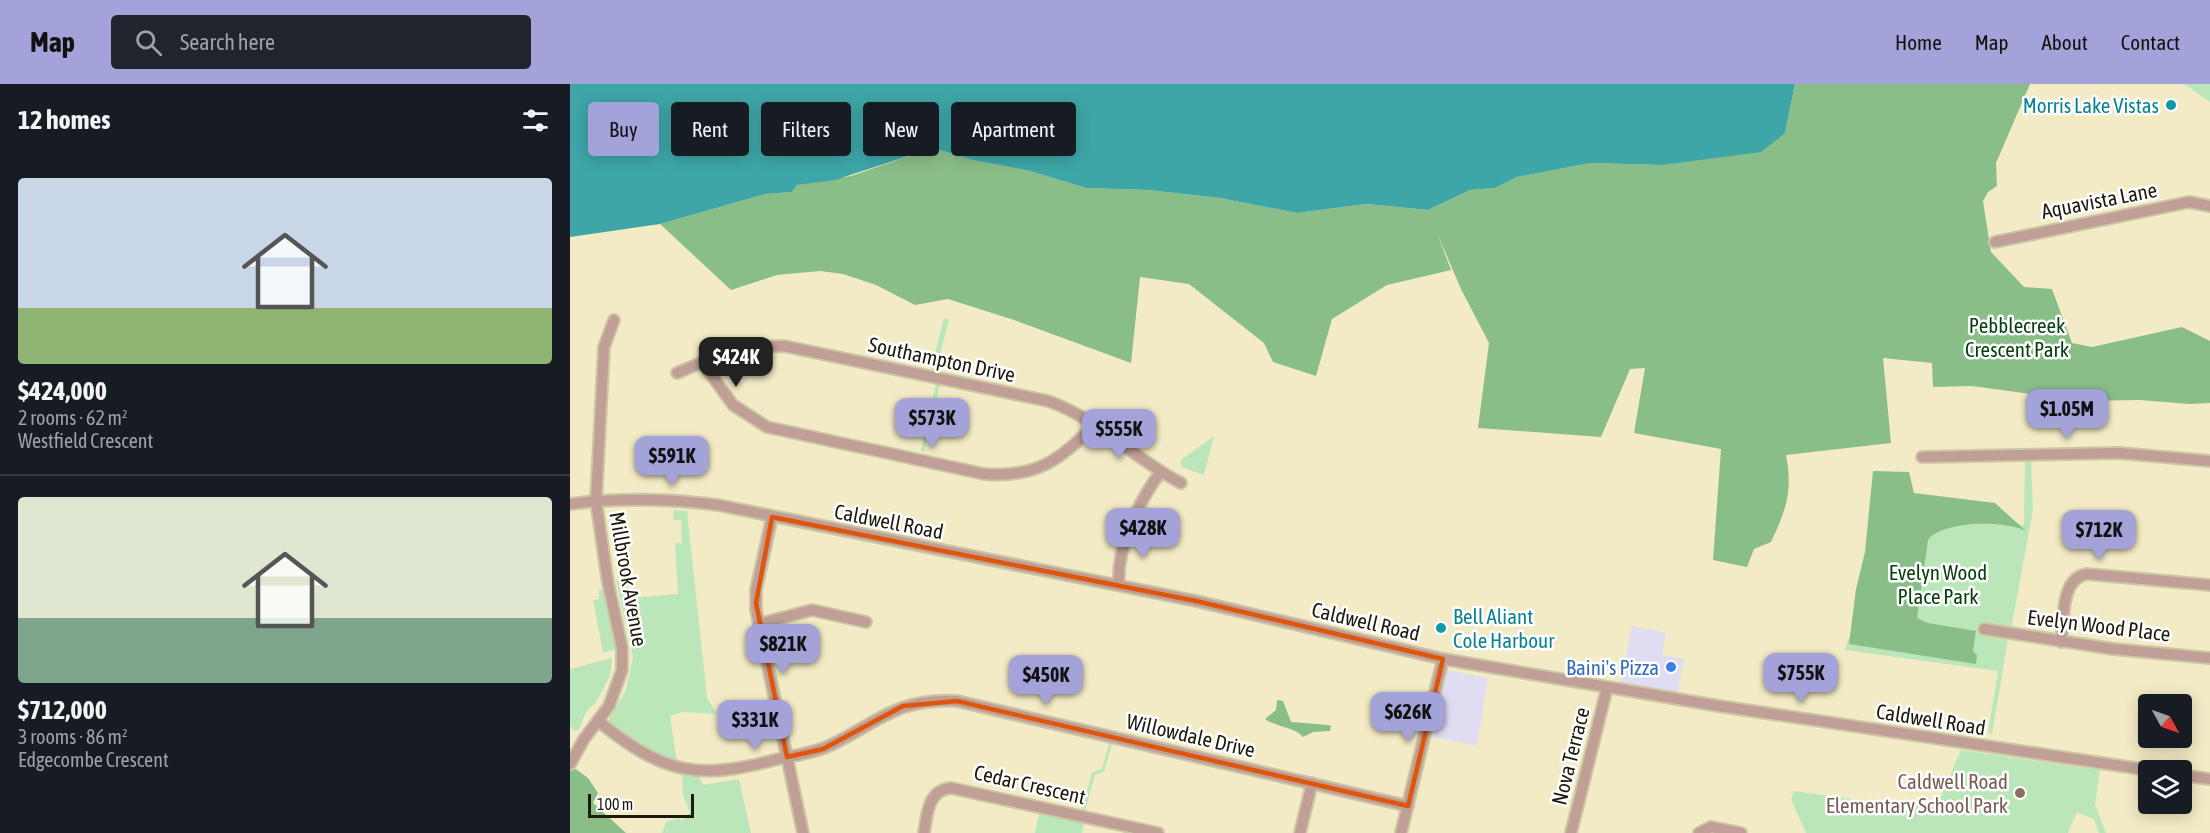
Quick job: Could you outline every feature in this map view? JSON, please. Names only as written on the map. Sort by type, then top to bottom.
[{"type":"street","name":"Aquavista Lane","points":[[1995,242],[2189,202],[2210,206]]},
{"type":"street","name":"Millbrook Avenue","points":[[572,760],[617,688],[623,655],[596,501],[604,347],[614,320]]},
{"type":"street","name":"Southampton Drive","points":[[677,374],[702,362],[747,348],[800,348],[1048,401],[1081,414],[1161,473],[1181,483]]},
{"type":"street","points":[[702,362],[733,405],[767,427],[984,474],[1006,476],[1038,469],[1070,450],[1095,424]]},
{"type":"street","points":[[1922,457],[2119,453],[2210,461]]},
{"type":"street","points":[[1119,585],[1126,575],[1132,528],[1144,497],[1161,473]]},
{"type":"street","name":"Caldwell Road","points":[[570,504],[596,501],[703,503],[1119,585],[1443,659],[1607,688],[2138,768]]},
{"type":"street","points":[[772,517],[756,590],[759,624],[803,833]]},
{"type":"street","points":[[2061,642],[2068,589],[2079,576],[2089,574],[2210,585]]},
{"type":"street","points":[[759,624],[812,610],[866,622]]},
{"type":"street","name":"Evelyn Wood Place","points":[[1984,629],[2061,642],[2210,657]]},
{"type":"street","points":[[1401,833],[1443,659]]},
{"type":"street","name":"Nova Terrace","points":[[1571,833],[1607,688]]},
{"type":"street","name":"Willowdale Drive","points":[[598,721],[644,754],[675,768],[706,773],[729,771],[823,749],[903,706],[921,701],[957,700],[1408,806]]},
{"type":"street","points":[[2192,777],[2210,779]]},
{"type":"street","points":[[1300,833],[1312,783]]},
{"type":"street","name":"Cedar Crescent","points":[[924,833],[932,798],[940,791],[951,788],[1158,833]]},
{"type":"street","points":[[1699,833],[1711,827],[1741,833]]},
{"type":"highlighted area","points":[[772,517],[1196,601],[1443,659],[1408,806],[957,701],[903,706],[823,749],[787,757],[756,603]]},
{"type":"shaded area","points":[[1632,626],[1666,633],[1662,655],[1684,659],[1677,695],[1620,684]]},
{"type":"shaded area","points":[[1446,670],[1488,678],[1477,746],[1433,737]]},
{"type":"green space","name":"Pebblecreek Crescent Park","points":[[1795,84],[2030,84],[1996,163],[1997,186],[1988,192],[1983,201],[1991,252],[2024,287],[2052,289],[2072,343],[2092,347],[2182,327],[2210,341],[2210,403],[2189,404],[2140,400],[2083,401],[1972,386],[1933,387],[1932,363],[1883,358],[1891,443],[1786,455],[1789,480],[1787,500],[1781,520],[1771,542],[1754,549],[1747,567],[1713,560],[1721,449],[1634,433],[1645,368],[1630,369],[1601,437],[1478,428],[1489,343],[1461,289],[1437,233],[1451,270],[1387,285],[1332,319],[1316,376],[1273,362],[1264,343],[1189,284],[1140,277],[1131,363],[1014,320],[948,299],[915,305],[876,285],[843,274],[820,271],[777,275],[731,290],[660,224],[766,194],[792,192],[797,185],[851,176],[910,156],[939,156],[939,150],[951,153],[951,156],[1030,171],[1086,188],[1148,190],[1220,198],[1297,213],[1366,204],[1428,210],[1470,190],[1495,188],[1517,177],[1591,163],[1662,165],[1785,133]]},
{"type":"green space","points":[[2184,84],[2210,84],[2210,102]]},
{"type":"green space","points":[[944,318],[949,320],[936,370],[931,368]]},
{"type":"green space","points":[[936,384],[940,385],[924,452],[921,451]]},
{"type":"green space","points":[[1214,436],[1204,475],[1181,467],[1181,460]]},
{"type":"green space","name":"Evelyn Wood Place Park","points":[[2025,458],[2031,458],[2033,510],[2011,629],[1990,625],[1988,637],[2008,640],[1992,734],[1988,733],[1998,671],[1845,650],[1893,507],[2024,525]]},
{"type":"green space","points":[[1873,471],[1909,472],[1914,493],[1995,503],[2026,531],[2004,525],[1960,525],[1935,533],[1928,540],[1917,618],[1928,623],[1976,631],[1973,651],[1977,655],[1976,664],[1849,644],[1856,589],[1865,552]]},
{"type":"green space","points":[[674,510],[687,511],[707,698],[717,714],[682,712],[670,716],[677,762],[656,755],[607,723],[626,690],[633,657],[616,580],[626,579],[629,598],[678,594],[675,543],[682,543],[681,520],[673,520]]},
{"type":"green space","points":[[599,589],[605,591],[617,644],[615,649],[603,653],[593,600],[599,599]]},
{"type":"green space","points":[[612,658],[610,676],[596,702],[586,712],[579,730],[573,731],[570,724],[570,669]]},
{"type":"green space","points":[[1277,700],[1283,701],[1291,722],[1328,725],[1331,726],[1330,731],[1313,732],[1303,737],[1295,731],[1270,722],[1265,719],[1276,710]]},
{"type":"green space","points":[[1110,740],[1113,741],[1104,772],[1095,775],[1085,811],[1082,810],[1092,772],[1102,769]]},
{"type":"green space","name":"Caldwell Road Elementary School Park","points":[[1961,750],[2100,770],[2095,805],[2106,833],[2099,833],[2094,819],[2077,812],[2068,833],[1806,833],[1791,799],[1794,791],[1913,808],[1917,799],[1939,801]]},
{"type":"green space","points":[[573,767],[588,778],[598,793],[593,803],[626,833],[570,833],[570,771]]},
{"type":"green space","points":[[696,771],[703,785],[739,779],[751,833],[662,833],[666,822],[679,818],[681,821],[690,812],[683,796],[682,772]]},
{"type":"green space","points":[[1040,810],[1085,820],[1082,833],[1035,833]]},
{"type":"water","points":[[570,84],[1795,84],[1785,133],[1761,152],[1662,165],[1591,163],[1517,177],[1495,188],[1470,190],[1428,210],[1366,204],[1297,213],[1220,198],[1148,190],[1086,188],[1030,171],[960,156],[1076,156],[1076,102],[951,102],[951,153],[939,150],[939,102],[863,102],[863,156],[908,156],[835,180],[797,185],[792,192],[766,194],[660,224],[570,237]]},
{"type":"place","name":"Morris Lake Vistas","points":[[2171,105]]},
{"type":"place","name":"Bell Aliant Cole Harbour","points":[[1441,628]]},
{"type":"place","name":"Baini's Pizza","points":[[1671,667]]},
{"type":"place","name":"Caldwell Road Elementary School Park","points":[[2020,793]]}]
